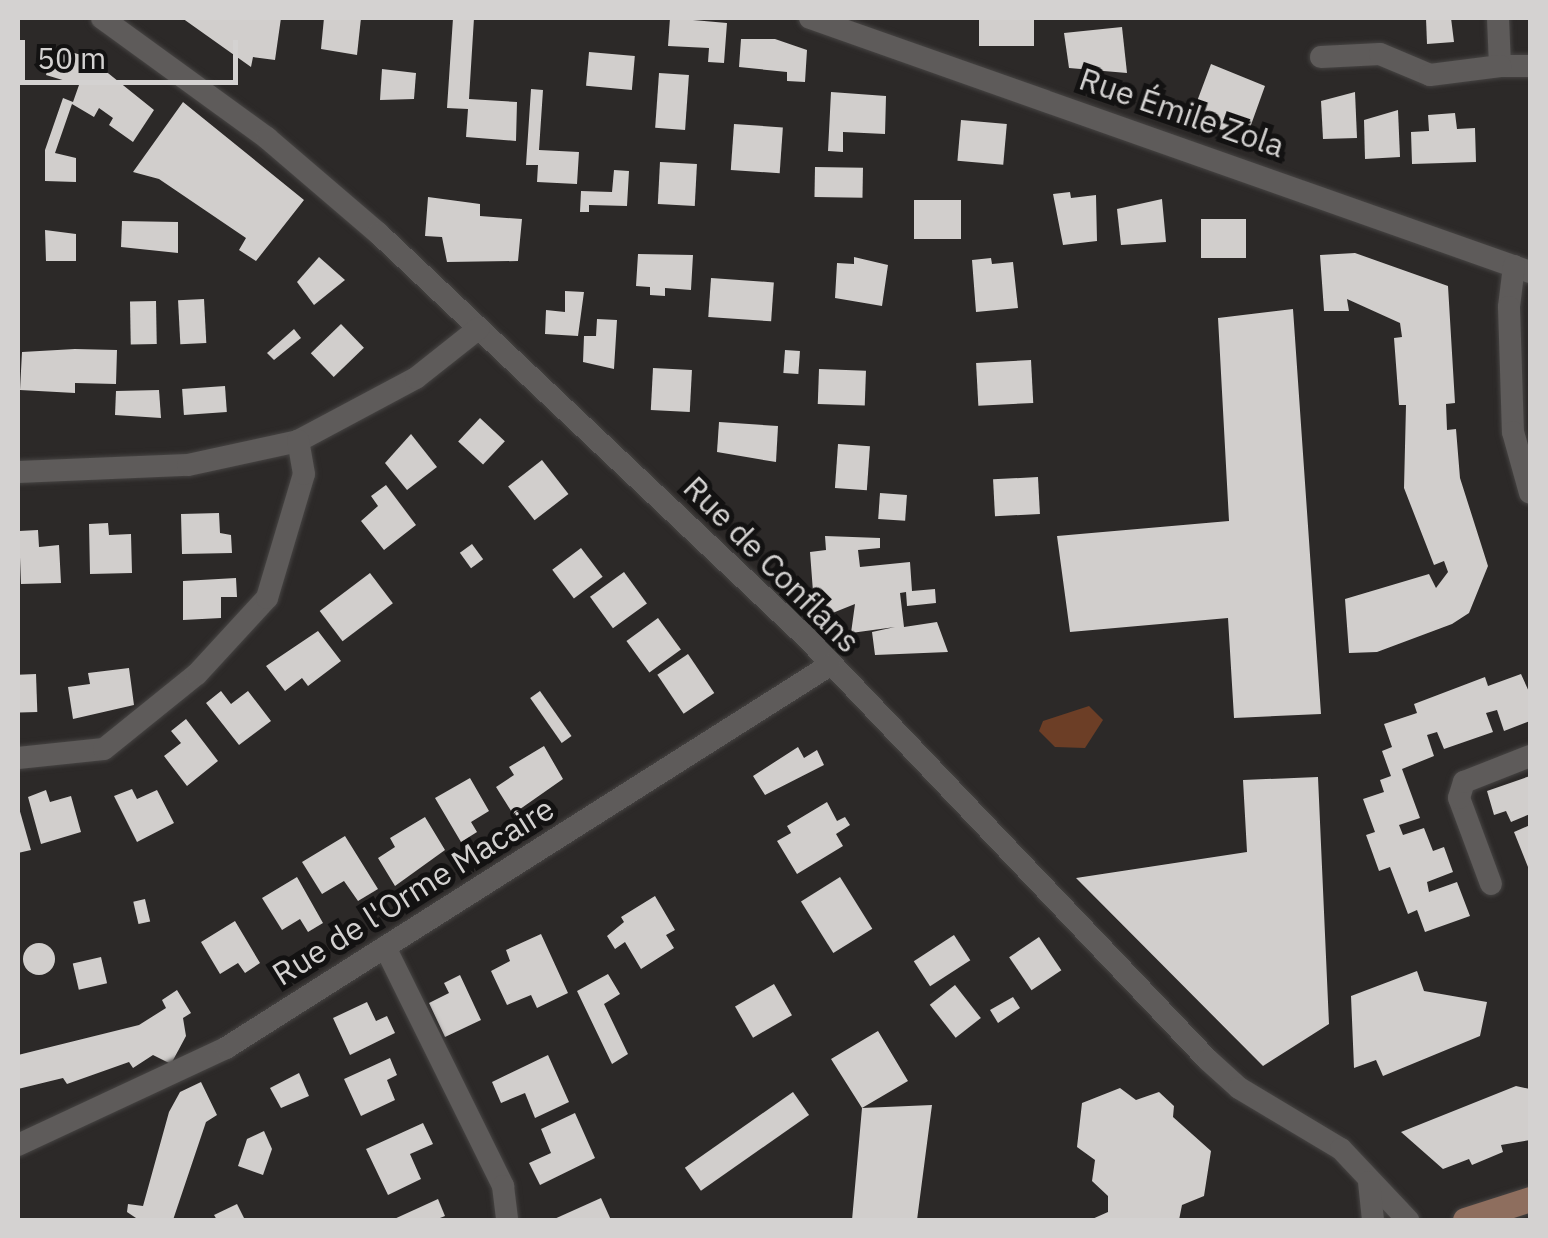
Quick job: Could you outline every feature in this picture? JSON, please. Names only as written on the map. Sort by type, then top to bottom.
[{"type":"main road","points":[[1465,1220],[1530,1200]]},
{"type":"street","name":"Rue de Conflans","points":[[102,18],[267,138],[479,328],[830,666],[1208,1060],[1252,1097],[1341,1149],[1408,1220]]},
{"type":"street","name":"Rue Émile Zola","points":[[810,18],[1522,269]]},
{"type":"street","points":[[1498,18],[1500,66]]},
{"type":"street","points":[[1321,57],[1380,54],[1430,75],[1530,66]]},
{"type":"street","points":[[1522,269],[1509,306],[1512,432],[1530,493]]},
{"type":"street","points":[[18,472],[188,465],[298,441],[416,378],[479,328]]},
{"type":"street","points":[[18,758],[104,749],[197,674],[267,598],[304,474],[298,441]]},
{"type":"street","name":"Rue de l'Orme Macaire","points":[[18,1145],[226,1048],[830,666]]},
{"type":"street","points":[[1491,884],[1460,798],[1464,782],[1530,756]]},
{"type":"street","points":[[384,947],[503,1186],[508,1220]]},
{"type":"street","points":[[1369,1182],[1374,1220]]},
{"type":"shaded area","points":[[1089,706],[1103,720],[1085,748],[1055,747],[1039,731],[1043,721]]},
{"type":"building","points":[[182,18],[281,18],[275,60],[253,57],[251,67]]},
{"type":"building","points":[[324,18],[361,18],[357,55],[321,49]]},
{"type":"building","points":[[453,18],[474,18],[469,99],[517,102],[516,141],[466,137],[468,109],[447,108]]},
{"type":"building","points":[[670,18],[727,23],[724,63],[708,62],[709,48],[668,46]]},
{"type":"building","points":[[979,18],[1034,18],[1034,46],[979,46]]},
{"type":"building","points":[[1426,18],[1451,18],[1454,42],[1427,44]]},
{"type":"building","points":[[1122,27],[1127,73],[1069,68],[1064,33]]},
{"type":"building","points":[[741,39],[775,39],[807,50],[805,82],[787,81],[787,72],[739,67]]},
{"type":"building","points":[[54,47],[88,57],[154,110],[133,142],[109,125],[113,118],[99,108],[94,117],[72,104],[55,153],[76,158],[76,182],[45,181],[45,150],[63,98],[73,102],[79,85],[46,75]]},
{"type":"building","points":[[589,52],[635,56],[632,90],[586,86]]},
{"type":"building","points":[[1211,64],[1265,86],[1247,136],[1207,126],[1210,119],[1193,112]]},
{"type":"building","points":[[382,69],[416,73],[414,99],[380,100]]},
{"type":"building","points":[[659,73],[689,75],[685,130],[655,128]]},
{"type":"building","points":[[531,89],[543,90],[539,150],[579,152],[577,184],[537,182],[538,165],[526,165]]},
{"type":"building","points":[[831,92],[886,96],[885,134],[843,132],[843,152],[828,151]]},
{"type":"building","points":[[1355,92],[1357,138],[1323,139],[1321,101]]},
{"type":"building","points":[[183,102],[304,200],[256,261],[239,250],[246,238],[159,179],[133,172]]},
{"type":"building","points":[[1398,110],[1400,157],[1365,159],[1364,120]]},
{"type":"building","points":[[1455,113],[1457,129],[1475,128],[1476,162],[1412,164],[1411,132],[1429,131],[1428,115]]},
{"type":"building","points":[[961,120],[1007,124],[1003,165],[957,161]]},
{"type":"building","points":[[734,124],[783,127],[780,173],[731,170]]},
{"type":"building","points":[[660,162],[697,164],[695,206],[658,204]]},
{"type":"building","points":[[815,167],[863,168],[862,198],[814,197]]},
{"type":"building","points":[[614,170],[629,171],[627,206],[589,205],[589,212],[580,212],[581,191],[612,192]]},
{"type":"building","points":[[1070,192],[1071,198],[1096,195],[1097,241],[1063,245],[1053,194]]},
{"type":"building","points":[[428,197],[480,204],[480,216],[522,219],[518,261],[447,262],[442,237],[425,236]]},
{"type":"building","points":[[1162,199],[1166,242],[1121,245],[1117,209]]},
{"type":"building","points":[[914,200],[961,200],[961,239],[914,239]]},
{"type":"building","points":[[1201,219],[1246,219],[1246,258],[1201,258]]},
{"type":"building","points":[[122,221],[178,222],[178,253],[121,247]]},
{"type":"building","points":[[45,230],[76,234],[76,261],[46,261]]},
{"type":"building","points":[[1355,253],[1448,286],[1455,403],[1446,404],[1447,430],[1456,429],[1460,478],[1488,566],[1469,613],[1452,624],[1377,652],[1349,653],[1345,599],[1429,574],[1436,588],[1448,572],[1444,561],[1434,565],[1404,488],[1406,405],[1399,405],[1394,338],[1402,337],[1400,323],[1347,299],[1349,311],[1324,311],[1320,255]]},
{"type":"building","points":[[638,254],[693,255],[691,290],[665,288],[665,296],[650,295],[650,287],[636,286]]},
{"type":"building","points":[[319,257],[345,280],[314,305],[297,282]]},
{"type":"building","points":[[854,257],[888,265],[882,306],[835,298],[837,263],[854,264]]},
{"type":"building","points":[[991,258],[992,264],[1013,262],[1018,308],[976,312],[972,260]]},
{"type":"building","points":[[711,278],[774,282],[771,321],[708,317]]},
{"type":"building","points":[[565,291],[584,292],[578,336],[545,334],[546,310],[565,312]]},
{"type":"building","points":[[204,299],[206,343],[180,344],[178,300]]},
{"type":"building","points":[[130,301],[156,301],[157,344],[131,344]]},
{"type":"building","points":[[1293,309],[1321,714],[1234,718],[1228,618],[1070,632],[1057,536],[1229,521],[1218,318]]},
{"type":"building","points":[[597,319],[617,320],[614,369],[583,362],[584,336],[596,336]]},
{"type":"building","points":[[341,324],[364,348],[334,377],[311,353]]},
{"type":"building","points":[[294,329],[301,338],[274,360],[267,353]]},
{"type":"building","points":[[117,350],[116,384],[75,383],[75,393],[20,390],[22,352]]},
{"type":"building","points":[[785,350],[800,351],[798,374],[783,373]]},
{"type":"building","points":[[1031,360],[1033,403],[978,406],[976,363]]},
{"type":"building","points":[[653,368],[692,370],[690,412],[651,410]]},
{"type":"building","points":[[819,369],[866,371],[865,406],[818,404]]},
{"type":"building","points":[[225,386],[227,412],[184,415],[182,389]]},
{"type":"building","points":[[159,390],[161,418],[115,415],[116,391]]},
{"type":"building","points":[[480,418],[505,441],[483,465],[458,441]]},
{"type":"building","points":[[719,422],[778,426],[776,462],[717,452]]},
{"type":"building","points":[[411,434],[437,467],[407,490],[385,463]]},
{"type":"building","points":[[838,444],[870,446],[867,490],[835,488]]},
{"type":"building","points":[[542,460],[568,494],[535,520],[508,486]]},
{"type":"building","points":[[1038,477],[1040,514],[995,516],[993,479]]},
{"type":"building","points":[[386,485],[416,525],[384,550],[361,521],[378,506],[371,496]]},
{"type":"building","points":[[880,493],[907,495],[905,521],[878,519]]},
{"type":"building","points":[[219,513],[220,533],[231,535],[232,553],[182,554],[181,514]]},
{"type":"building","points":[[108,523],[109,535],[131,534],[132,573],[90,574],[89,524]]},
{"type":"building","points":[[38,530],[39,547],[59,545],[61,583],[21,584],[19,531]]},
{"type":"building","points":[[825,536],[880,538],[880,548],[858,550],[860,567],[910,562],[912,591],[935,589],[936,603],[907,606],[906,592],[900,593],[904,627],[937,622],[948,652],[875,655],[872,632],[895,627],[851,633],[855,604],[820,618],[807,605],[814,605],[810,552],[826,550]]},
{"type":"building","points":[[472,544],[483,559],[471,568],[460,553]]},
{"type":"building","points":[[581,548],[603,577],[574,598],[552,570]]},
{"type":"building","points":[[624,572],[647,604],[613,628],[590,597]]},
{"type":"building","points":[[370,573],[393,603],[343,641],[320,611]]},
{"type":"building","points":[[236,578],[237,597],[221,597],[221,618],[183,620],[183,581]]},
{"type":"building","points":[[658,618],[681,650],[649,672],[626,641]]},
{"type":"building","points":[[318,631],[341,661],[308,686],[302,678],[285,691],[266,666]]},
{"type":"building","points":[[688,654],[714,693],[684,714],[657,675]]},
{"type":"building","points":[[129,668],[134,705],[73,719],[68,687],[90,684],[88,673]]},
{"type":"building","points":[[36,674],[37,712],[19,713],[18,675]]},
{"type":"building","points":[[1521,674],[1530,694],[1530,721],[1504,731],[1497,710],[1486,713],[1493,732],[1444,749],[1437,732],[1427,735],[1434,756],[1402,769],[1420,818],[1399,825],[1403,835],[1424,828],[1433,851],[1444,847],[1453,872],[1427,882],[1429,892],[1457,882],[1470,916],[1425,932],[1417,910],[1408,914],[1390,867],[1379,871],[1366,835],[1375,832],[1363,799],[1384,792],[1380,780],[1391,776],[1382,751],[1392,747],[1384,724],[1417,713],[1414,704],[1485,677],[1488,686]]},
{"type":"building","points":[[221,691],[231,704],[248,691],[271,721],[239,745],[206,703]]},
{"type":"building","points":[[540,691],[572,736],[562,743],[530,698]]},
{"type":"building","points":[[186,719],[218,761],[187,786],[164,756],[181,743],[171,731]]},
{"type":"building","points":[[544,746],[563,779],[513,814],[496,787],[514,775],[509,767]]},
{"type":"building","points":[[798,747],[804,758],[817,750],[824,765],[765,795],[753,776]]},
{"type":"building","points":[[1530,776],[1530,814],[1511,822],[1506,811],[1494,815],[1487,791]]},
{"type":"building","points":[[1318,777],[1329,1024],[1263,1066],[1076,878],[1247,852],[1243,780]]},
{"type":"building","points":[[470,778],[489,811],[471,822],[477,832],[461,842],[435,798]]},
{"type":"building","points":[[132,789],[137,799],[157,790],[174,823],[137,842],[114,796]]},
{"type":"building","points":[[46,790],[50,802],[71,796],[81,832],[41,844],[28,797]]},
{"type":"building","points":[[827,802],[837,821],[845,817],[850,825],[836,834],[843,846],[797,874],[777,841],[791,833],[787,826]]},
{"type":"building","points":[[18,808],[31,850],[18,853]]},
{"type":"building","points":[[425,817],[445,850],[395,886],[378,858],[395,847],[390,838]]},
{"type":"building","points":[[1530,825],[1530,872],[1514,832]]},
{"type":"building","points":[[345,836],[378,889],[358,901],[344,881],[322,894],[302,862]]},
{"type":"building","points":[[297,877],[323,923],[308,932],[300,919],[282,930],[262,898]]},
{"type":"building","points":[[840,877],[872,929],[833,953],[801,901]]},
{"type":"building","points":[[655,896],[675,930],[666,935],[674,948],[641,969],[625,942],[615,949],[607,936],[624,922],[621,917]]},
{"type":"building","points":[[145,899],[150,921],[138,924],[133,902]]},
{"type":"building","points":[[235,921],[260,963],[245,973],[238,963],[220,974],[201,942]]},
{"type":"building","points":[[541,934],[568,993],[537,1008],[531,995],[507,1005],[491,971],[510,961],[506,950]]},
{"type":"building","points":[[954,935],[970,960],[930,986],[914,961]]},
{"type":"building","points":[[1039,937],[1061,970],[1032,990],[1009,957]]},
{"type":"building","points":[[39,943],[50,948],[55,959],[50,970],[39,975],[28,970],[23,959],[28,948]]},
{"type":"building","points":[[101,957],[107,983],[79,990],[73,964]]},
{"type":"building","points":[[1417,971],[1424,991],[1487,1002],[1480,1036],[1383,1076],[1376,1060],[1354,1068],[1351,996]]},
{"type":"building","points":[[608,974],[620,994],[604,1004],[628,1054],[612,1064],[577,991]]},
{"type":"building","points":[[460,975],[481,1020],[445,1037],[429,1003],[449,993],[444,983]]},
{"type":"building","points":[[774,984],[792,1015],[753,1038],[735,1007]]},
{"type":"building","points":[[955,985],[981,1018],[956,1038],[930,1005]]},
{"type":"building","points":[[177,990],[191,1013],[183,1018],[186,1036],[171,1064],[153,1055],[133,1068],[129,1062],[67,1084],[63,1078],[18,1089],[18,1055],[139,1025],[166,1008],[162,1000]]},
{"type":"building","points":[[1013,997],[1020,1008],[998,1023],[990,1010]]},
{"type":"building","points":[[367,1002],[376,1021],[387,1016],[395,1033],[350,1055],[333,1018]]},
{"type":"building","points":[[878,1031],[908,1081],[862,1108],[831,1059]]},
{"type":"building","points":[[548,1055],[569,1102],[535,1118],[525,1093],[501,1103],[492,1082]]},
{"type":"building","points":[[390,1058],[397,1075],[387,1080],[395,1100],[361,1116],[344,1079]]},
{"type":"building","points":[[299,1073],[309,1096],[281,1108],[270,1088]]},
{"type":"building","points":[[201,1082],[217,1115],[206,1122],[173,1220],[139,1220],[127,1212],[128,1204],[143,1206],[169,1112],[180,1092]]},
{"type":"building","points":[[1516,1086],[1530,1089],[1530,1140],[1501,1145],[1503,1152],[1472,1165],[1469,1159],[1443,1169],[1401,1132]]},
{"type":"building","points":[[1120,1088],[1136,1100],[1159,1092],[1174,1106],[1173,1117],[1211,1151],[1204,1196],[1182,1205],[1179,1220],[1090,1220],[1108,1212],[1108,1196],[1092,1181],[1095,1160],[1077,1147],[1082,1103]]},
{"type":"building","points":[[793,1092],[809,1115],[701,1191],[685,1168]]},
{"type":"building","points":[[932,1105],[917,1220],[852,1220],[862,1108]]},
{"type":"building","points":[[575,1113],[595,1158],[540,1185],[529,1163],[551,1153],[541,1129]]},
{"type":"building","points":[[423,1123],[433,1144],[410,1154],[421,1179],[388,1195],[366,1149]]},
{"type":"building","points":[[264,1131],[272,1149],[263,1175],[238,1166],[247,1139]]},
{"type":"building","points":[[601,1198],[611,1220],[552,1220]]},
{"type":"building","points":[[438,1199],[445,1216],[435,1220],[392,1220]]},
{"type":"building","points":[[237,1204],[245,1220],[217,1220],[214,1215]]}]
